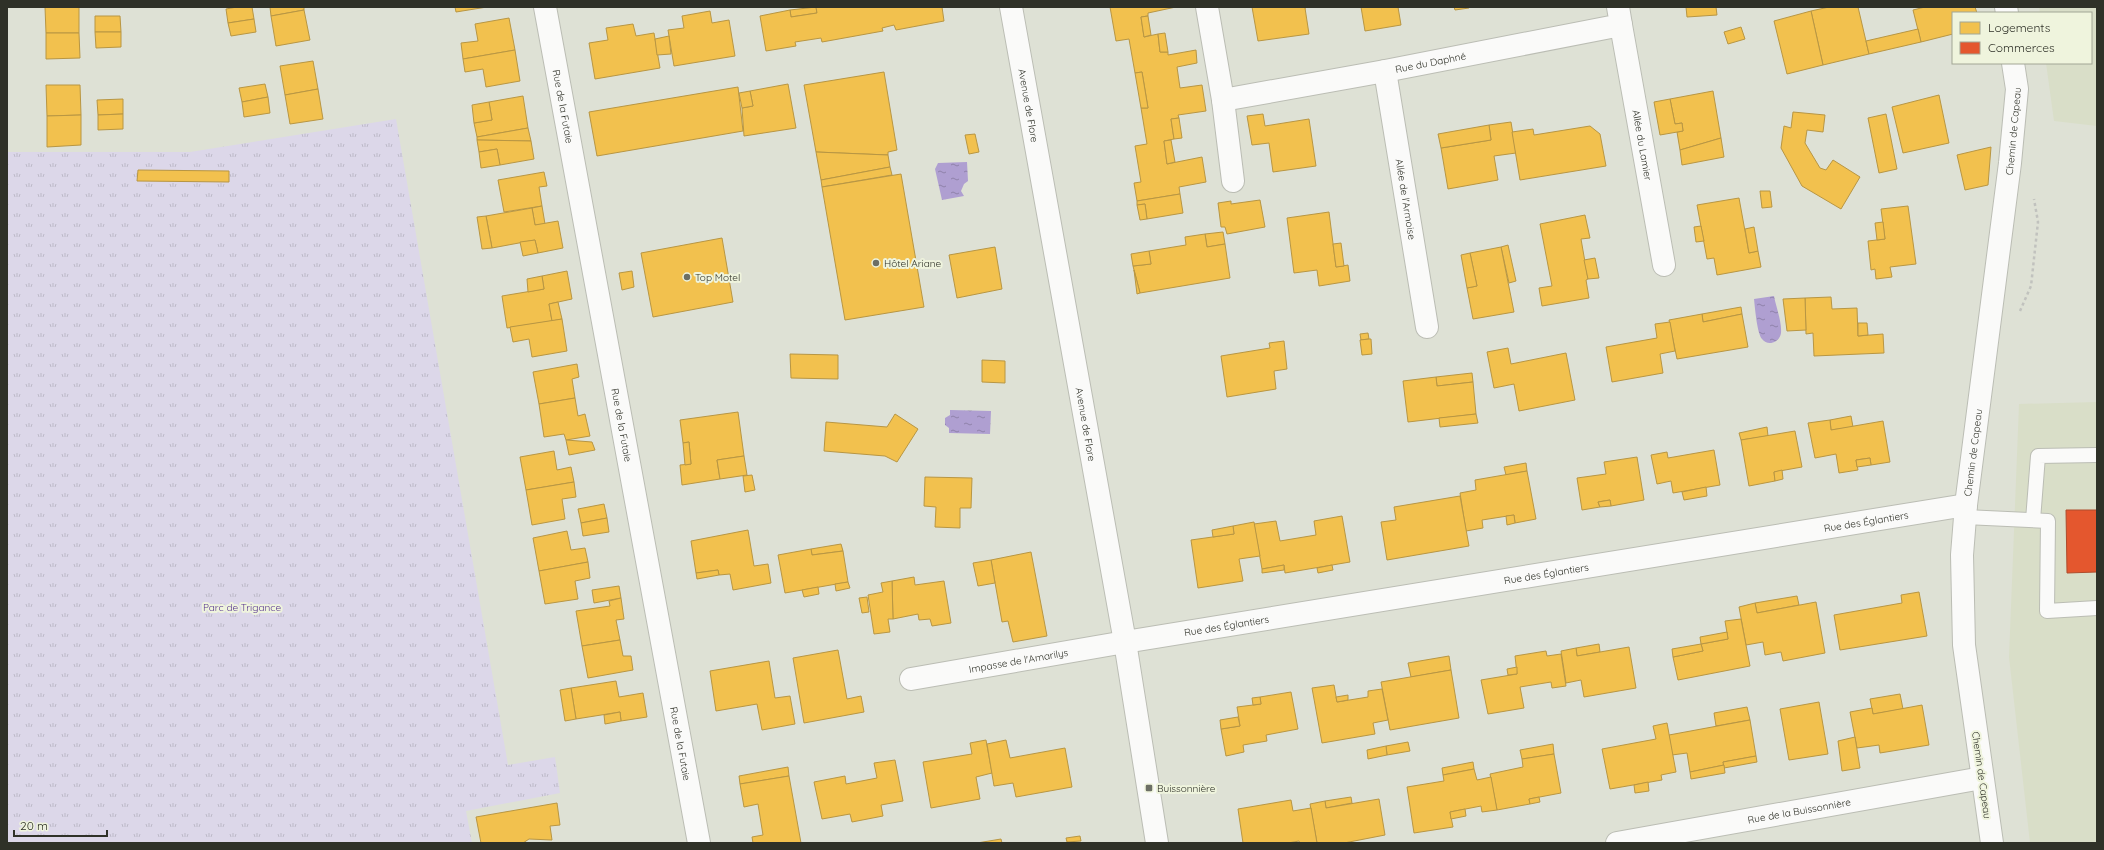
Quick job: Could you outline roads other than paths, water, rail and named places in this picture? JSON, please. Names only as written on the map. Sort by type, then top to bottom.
[{"type":"street","name":"Rue de la Futaie","points":[[545,7],[699,843]]},
{"type":"street","name":"Avenue de Flore","points":[[1011,7],[1125,642],[1158,843]]},
{"type":"street","points":[[1207,7],[1223,100],[1233,181]]},
{"type":"street","name":"Rue du Daphné","points":[[1223,100],[1385,71],[1619,16]]},
{"type":"street","name":"Allée du Lamier","points":[[1619,16],[1664,265]]},
{"type":"street","name":"Chemin de Capeau","points":[[1992,843],[1964,645],[1962,555],[1966,511],[2010,163],[2017,89],[2013,64]]},
{"type":"street","name":"Allée de l'Armoise","points":[[1385,71],[1427,327]]},
{"type":"street","name":"Rue des Églantiers","points":[[1125,642],[1966,511]]},
{"type":"street","name":"Impasse de l'Amarilys","points":[[911,680],[1125,642]]},
{"type":"street","name":"Rue de la Buissonnière","points":[[1617,843],[1982,778]]},
{"type":"lane","points":[[2033,520],[2038,456],[2097,455]]},
{"type":"lane","points":[[1966,511],[2048,521],[2048,611],[2097,608]]},
{"type":"water","points":[[967,162],[968,181],[964,184],[961,191],[964,196],[942,200],[935,169],[938,163]]},
{"type":"water","points":[[1774,296],[1780,319],[1781,333],[1776,341],[1767,343],[1760,336],[1756,320],[1754,299]]},
{"type":"water","points":[[950,410],[991,411],[990,434],[949,433],[949,428],[945,425],[945,418],[950,415]]},
{"type":"place","name":"Hôtel Ariane","points":[[876,263]]},
{"type":"place","name":"Top Motel","points":[[687,277]]},
{"type":"place","name":"Buissonnière","points":[[1149,788]]},
{"type":"park label","name":"Parc de Trigance","points":[[242,607]]}]
